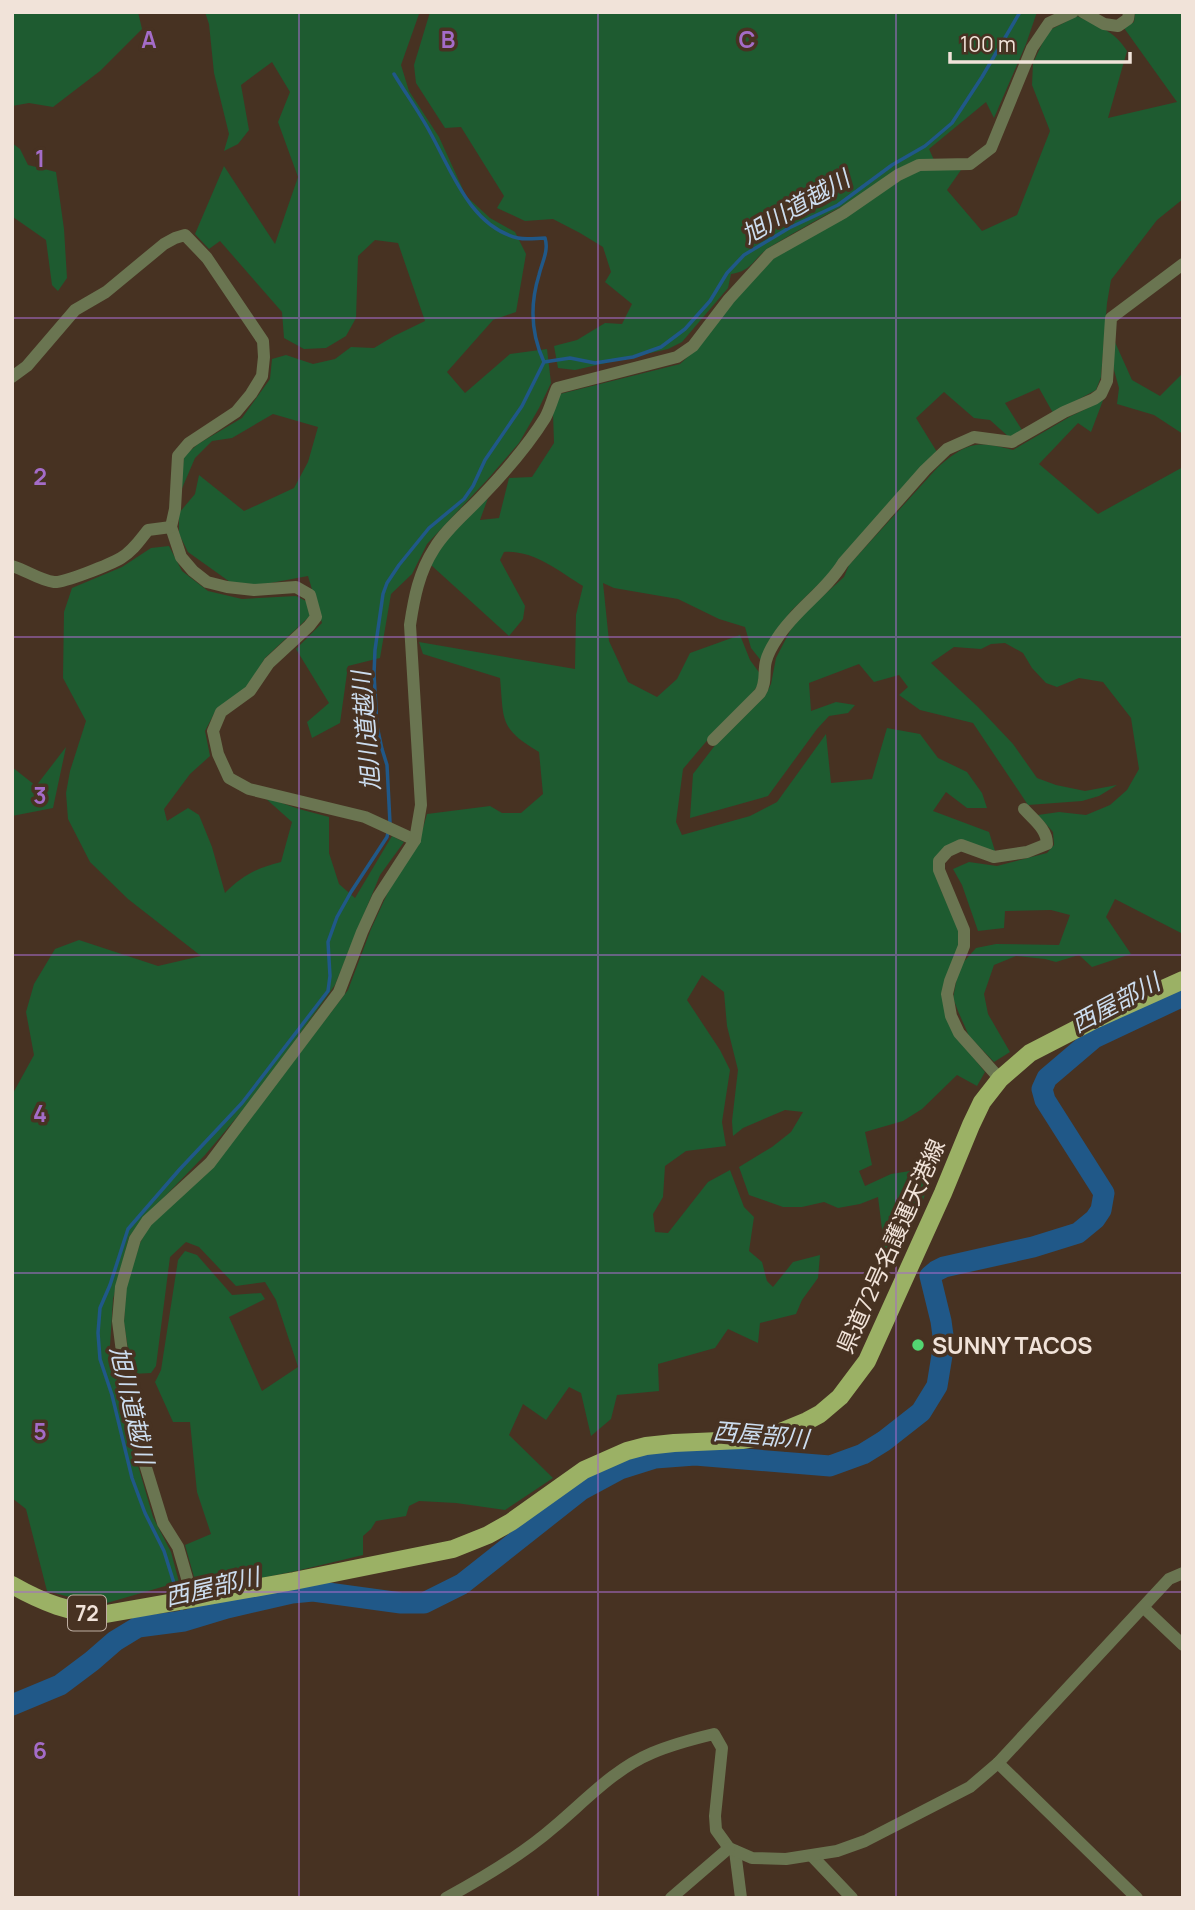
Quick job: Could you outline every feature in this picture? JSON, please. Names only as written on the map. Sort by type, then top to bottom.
[{"type":"main road","name":"県道72号名護運天港線","points":[[12,1585],[50,1605],[89,1614],[106,1614],[453,1549],[499,1529],[584,1470],[627,1451],[674,1443],[742,1440],[773,1435],[807,1422],[840,1397],[867,1361],[971,1125],[982,1102],[1000,1079],[1030,1053],[1094,1020],[1183,980]]},
{"type":"street","points":[[181,1601],[177,1547],[163,1523],[148,1480],[126,1383],[118,1321],[121,1287],[135,1239],[147,1221],[210,1164],[339,992],[378,897],[415,840],[421,805],[410,625],[421,573],[434,548],[517,457],[546,416],[557,388],[677,358],[693,346],[729,299],[770,254],[843,213],[898,175],[919,165],[970,164],[991,148],[1032,48],[1049,23],[1073,12]]},
{"type":"street","points":[[1083,12],[1104,23],[1118,26],[1128,19],[1129,12]]},
{"type":"street","points":[[12,377],[27,366],[75,310],[106,292],[164,244],[186,236],[207,258],[263,341],[262,376],[236,412],[189,443],[178,456],[175,509],[171,527],[181,557],[206,582],[254,590],[296,587],[310,595],[316,617],[269,663],[250,691],[221,712],[213,731],[218,754],[229,779],[249,789],[365,817],[415,840]]},
{"type":"street","points":[[713,740],[760,693],[765,685],[765,662],[777,638],[797,612],[836,576],[843,563],[925,470],[947,449],[960,442],[974,437],[1012,442],[1101,394],[1107,381],[1111,318],[1183,264]]},
{"type":"street","points":[[12,566],[57,583],[121,558],[133,549],[148,530],[171,527]]},
{"type":"street","points":[[1000,1079],[959,1033],[951,1016],[947,993],[964,946],[964,930],[946,890],[939,870],[939,860],[948,851],[961,845],[994,857],[1027,852],[1047,844],[1047,835],[1024,809]]},
{"type":"street","points":[[732,1850],[752,1858],[786,1859],[838,1851],[865,1842],[970,1787],[998,1763],[1169,1579],[1183,1573]]},
{"type":"street","points":[[1144,1608],[1183,1645]]},
{"type":"street","points":[[446,1898],[496,1869],[541,1837],[623,1769],[652,1753],[714,1734],[722,1748],[716,1830],[732,1850],[741,1898]]},
{"type":"street","points":[[998,1763],[1136,1898]]},
{"type":"street","points":[[671,1898],[732,1850]]},
{"type":"street","points":[[812,1856],[852,1898]]},
{"type":"green space","points":[[12,12],[138,12],[142,29],[100,71],[53,107],[29,103],[12,106]]},
{"type":"green space","points":[[205,12],[418,12],[401,65],[409,91],[439,137],[466,196],[490,218],[515,232],[526,254],[516,312],[493,320],[447,372],[465,393],[510,354],[547,349],[551,383],[519,443],[427,544],[412,574],[391,594],[380,658],[348,666],[340,723],[312,738],[307,722],[329,703],[296,649],[322,623],[308,576],[260,585],[230,582],[188,552],[179,534],[179,513],[195,494],[199,475],[244,511],[294,488],[308,462],[318,427],[273,414],[232,438],[212,441],[195,458],[180,493],[184,456],[198,444],[242,418],[270,379],[272,359],[286,355],[313,364],[335,359],[351,347],[374,348],[425,321],[398,243],[375,240],[358,256],[356,318],[346,336],[326,348],[304,349],[284,338],[282,312],[220,241],[209,249],[195,234],[224,166],[275,244],[298,177],[278,122],[290,92],[272,62],[241,85],[249,130],[238,144],[224,151],[229,134],[214,73],[209,24]]},
{"type":"green space","points":[[430,12],[1037,12],[994,118],[986,102],[929,149],[934,160],[810,224],[764,251],[749,267],[731,274],[728,288],[682,342],[668,349],[575,370],[558,368],[554,346],[577,340],[605,323],[622,324],[632,304],[605,282],[611,272],[603,247],[553,219],[525,221],[497,208],[504,196],[461,127],[445,128],[416,83],[414,65]]},
{"type":"green space","points":[[1135,12],[1183,12],[1183,199],[1157,220],[1111,280],[1101,377],[1096,390],[1053,413],[1039,388],[1005,403],[1022,430],[1010,438],[990,420],[974,418],[944,392],[916,418],[937,452],[830,573],[791,611],[770,641],[763,663],[751,648],[745,627],[719,619],[678,599],[614,588],[603,583],[609,641],[628,682],[657,697],[677,679],[690,653],[740,635],[750,660],[761,675],[759,684],[741,708],[710,737],[683,769],[676,822],[682,835],[750,816],[777,802],[826,734],[831,783],[872,779],[887,728],[920,734],[938,758],[967,772],[982,793],[987,808],[967,808],[946,792],[933,811],[989,832],[995,851],[944,849],[933,864],[940,888],[959,930],[959,946],[942,990],[960,1041],[985,1072],[977,1086],[957,1075],[922,1109],[903,1121],[865,1132],[872,1165],[859,1171],[865,1186],[891,1174],[935,1167],[896,1263],[885,1253],[878,1197],[838,1208],[824,1202],[802,1207],[783,1207],[749,1195],[739,1167],[791,1132],[803,1112],[785,1110],[743,1128],[733,1136],[732,1121],[738,1070],[727,1026],[724,992],[702,975],[687,1000],[730,1070],[722,1122],[726,1146],[686,1151],[665,1166],[663,1197],[653,1214],[655,1232],[668,1233],[708,1182],[730,1170],[744,1207],[754,1217],[749,1251],[762,1262],[767,1281],[773,1287],[793,1262],[820,1255],[818,1278],[802,1300],[796,1314],[760,1323],[758,1343],[728,1329],[715,1348],[658,1364],[659,1391],[617,1395],[611,1419],[591,1436],[581,1393],[569,1387],[546,1420],[523,1404],[509,1435],[553,1478],[505,1510],[419,1501],[409,1506],[406,1516],[376,1521],[363,1536],[363,1555],[198,1591],[185,1545],[211,1534],[197,1492],[190,1422],[173,1422],[155,1382],[161,1370],[178,1260],[185,1251],[197,1255],[232,1295],[261,1293],[265,1299],[229,1317],[262,1391],[298,1367],[276,1300],[265,1282],[236,1286],[199,1247],[186,1242],[170,1257],[156,1366],[151,1373],[132,1374],[124,1323],[126,1288],[140,1243],[152,1220],[213,1166],[348,990],[388,892],[419,842],[427,814],[490,806],[502,813],[521,813],[543,794],[539,752],[517,736],[506,722],[500,678],[423,654],[419,642],[575,669],[576,615],[583,586],[536,558],[504,552],[500,560],[525,606],[523,619],[509,636],[431,565],[445,541],[488,498],[480,520],[499,518],[509,478],[532,477],[554,443],[553,413],[560,394],[680,364],[695,350],[736,297],[774,258],[902,179],[919,170],[961,170],[947,190],[982,231],[1017,215],[1050,131],[1032,85],[1033,63],[1048,31],[1077,16],[1111,34],[1127,51],[1108,118],[1177,102],[1124,28],[1134,22]]},
{"type":"green space","points":[[12,143],[20,149],[28,165],[56,172],[67,278],[58,291],[52,285],[46,240],[13,217]]},
{"type":"green space","points":[[1114,340],[1132,380],[1160,396],[1183,373],[1183,434],[1154,415],[1117,404],[1119,388],[1114,370]]},
{"type":"green space","points":[[1105,395],[1091,432],[1078,423],[1039,464],[1098,514],[1183,467],[1183,934],[1115,899],[1106,917],[1131,954],[1092,967],[1079,955],[1056,962],[1016,956],[994,965],[984,994],[988,1014],[1010,1052],[994,1062],[969,1036],[953,998],[959,967],[976,948],[996,944],[1059,945],[1070,915],[1051,910],[1005,911],[1004,928],[978,931],[962,885],[953,869],[969,862],[997,866],[1047,853],[1054,845],[1053,832],[1038,815],[1059,812],[1086,815],[1110,805],[1127,790],[1139,769],[1131,718],[1103,682],[1079,678],[1057,687],[1046,683],[1023,653],[1005,643],[991,644],[981,649],[954,647],[931,663],[1013,744],[1037,778],[1085,791],[1117,785],[1099,796],[1082,801],[1028,805],[973,723],[920,710],[899,695],[908,687],[899,675],[874,682],[859,664],[809,683],[811,711],[836,702],[855,705],[848,713],[829,716],[768,796],[690,818],[693,774],[716,744],[765,696],[771,684],[776,658],[791,629],[805,612],[844,577],[849,565],[938,467],[957,452],[973,445],[990,445],[1013,450],[1088,408]]},
{"type":"green space","points":[[169,546],[182,571],[208,591],[242,599],[296,596],[306,601],[310,616],[265,658],[246,690],[216,710],[205,731],[210,756],[190,774],[164,809],[167,821],[188,808],[199,815],[212,847],[225,893],[251,873],[281,862],[292,822],[264,797],[329,817],[329,853],[339,884],[355,898],[392,836],[404,842],[380,875],[335,985],[258,1092],[205,1155],[129,1237],[113,1299],[110,1346],[130,1438],[153,1517],[171,1552],[179,1582],[100,1605],[47,1591],[26,1509],[12,1498],[12,1095],[34,1055],[26,1012],[34,984],[55,949],[79,940],[158,966],[201,956],[128,899],[90,862],[68,819],[66,793],[70,771],[86,721],[63,678],[64,612],[72,588],[122,567],[151,548]]},
{"type":"green space","points":[[66,747],[53,808],[12,816],[12,767],[36,786]]},
{"type":"waterway","name":"旭川道越川","points":[[178,1596],[164,1551],[145,1513],[132,1478],[112,1395],[100,1359],[100,1308],[128,1229],[242,1103],[328,991],[328,942],[337,917],[387,837],[390,823],[387,765],[377,726],[374,674],[375,650],[387,583],[429,528],[464,499],[485,460],[522,406],[544,362],[570,358],[595,363],[633,357],[661,347],[685,329],[744,255],[789,228],[838,205],[892,165],[925,146],[952,123],[1020,12]]},
{"type":"waterway","points":[[394,74],[427,126],[455,181],[475,210],[502,232],[521,239],[545,238],[546,252],[533,308],[536,341],[544,362]]},
{"type":"waterway","name":"西屋部川","points":[[12,1705],[60,1685],[115,1641],[138,1627],[184,1621],[227,1608],[292,1593],[313,1591],[401,1603],[424,1603],[462,1584],[581,1490],[620,1469],[655,1458],[695,1455],[830,1466],[863,1454],[921,1412],[937,1386],[944,1343],[930,1276],[944,1267],[1033,1247],[1078,1233],[1095,1219],[1101,1210],[1104,1193],[1045,1100],[1042,1089],[1047,1078],[1094,1038],[1183,996]]},
{"type":"waterway","name":"旭川道越川","points":[[181,1607],[184,1621]]},
{"type":"place","name":"SUNNY TACOS","points":[[918,1345]]}]
